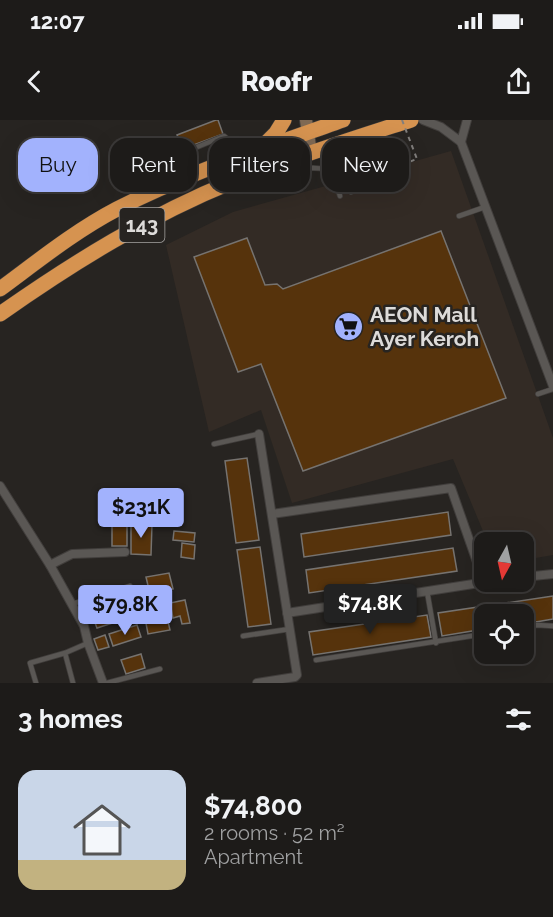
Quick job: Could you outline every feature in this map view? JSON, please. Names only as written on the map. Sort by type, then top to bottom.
[{"type":"highway","points":[[270,138],[284,120]]},
{"type":"highway","name":"143","points":[[283,138],[307,126],[343,120]]},
{"type":"highway","name":"143","points":[[355,138],[411,120]]},
{"type":"highway","name":"143","points":[[311,153],[322,149]]},
{"type":"highway","name":"143","points":[[0,289],[66,240],[118,209],[155,192]]},
{"type":"highway","name":"143","points":[[0,314],[96,250],[151,219],[209,192]]},
{"type":"street","points":[[423,120],[446,130],[461,142],[553,387]]},
{"type":"street","points":[[461,142],[466,120]]},
{"type":"street","points":[[307,126],[311,153]]},
{"type":"street","points":[[257,683],[297,675],[259,435]]},
{"type":"street","points":[[0,486],[50,565],[84,626],[88,643],[105,683]]},
{"type":"street","points":[[272,514],[451,488],[474,552]]},
{"type":"street","points":[[50,565],[72,554],[124,552]]},
{"type":"street","points":[[534,577],[553,574]]},
{"type":"street","points":[[287,612],[474,584]]},
{"type":"lane","points":[[310,169],[317,168],[332,174],[340,196]]},
{"type":"lane","points":[[459,216],[486,207]]},
{"type":"lane","points":[[538,394],[553,387]]},
{"type":"lane","points":[[214,444],[259,435]]},
{"type":"lane","points":[[72,604],[130,586]]},
{"type":"lane","points":[[427,591],[436,643]]},
{"type":"lane","points":[[534,625],[553,626]]},
{"type":"lane","points":[[243,636],[290,629]]},
{"type":"lane","points":[[315,660],[474,636]]},
{"type":"lane","points":[[36,683],[30,663],[88,643]]},
{"type":"lane","points":[[64,653],[73,683]]},
{"type":"lane","points":[[105,683],[160,669]]},
{"type":"path","points":[[402,120],[409,138]]},
{"type":"path","points":[[409,138],[417,159],[409,162]]},
{"type":"shaded area","points":[[451,151],[553,438],[553,555],[534,558],[534,532],[483,532],[453,459],[292,503],[261,410],[209,432],[166,245],[233,212],[322,187],[322,192],[409,192],[409,163]]},
{"type":"building","points":[[216,120],[223,134],[197,144],[197,138],[178,138],[177,135]]},
{"type":"building","name":"AEON Mall Ayer Keroh","points":[[441,231],[506,398],[303,471],[261,364],[238,372],[194,257],[247,238],[265,285],[277,284],[283,289]]},
{"type":"building","points":[[247,458],[259,540],[236,543],[225,461]]},
{"type":"building","points":[[448,512],[451,535],[304,557],[301,534]]},
{"type":"building","points":[[112,520],[127,520],[127,546],[112,546]]},
{"type":"building","points":[[131,524],[152,524],[151,555],[131,554]]},
{"type":"building","points":[[174,531],[195,533],[194,542],[173,540]]},
{"type":"building","points":[[182,543],[195,545],[194,559],[181,557]]},
{"type":"building","points":[[260,547],[271,624],[248,627],[237,550]]},
{"type":"building","points":[[453,548],[457,571],[309,593],[306,570]]},
{"type":"building","points":[[169,573],[173,589],[150,594],[146,577]]},
{"type":"building","points":[[553,596],[553,619],[534,622],[534,604],[499,604]]},
{"type":"building","points":[[185,600],[190,623],[182,624],[180,616],[173,618],[170,603]]},
{"type":"building","points":[[123,605],[128,618],[97,628],[92,615]]},
{"type":"building","points":[[474,608],[474,631],[442,636],[438,613]]},
{"type":"building","points":[[166,613],[170,630],[148,634],[145,618]]},
{"type":"building","points":[[427,615],[431,637],[313,655],[309,632]]},
{"type":"building","points":[[137,625],[141,637],[113,646],[109,634]]},
{"type":"building","points":[[105,635],[109,647],[98,650],[94,639]]},
{"type":"building","points":[[141,654],[145,668],[126,674],[121,660]]},
{"type":"place","name":"AEON Mall Ayer Keroh","points":[[349,326]]}]
